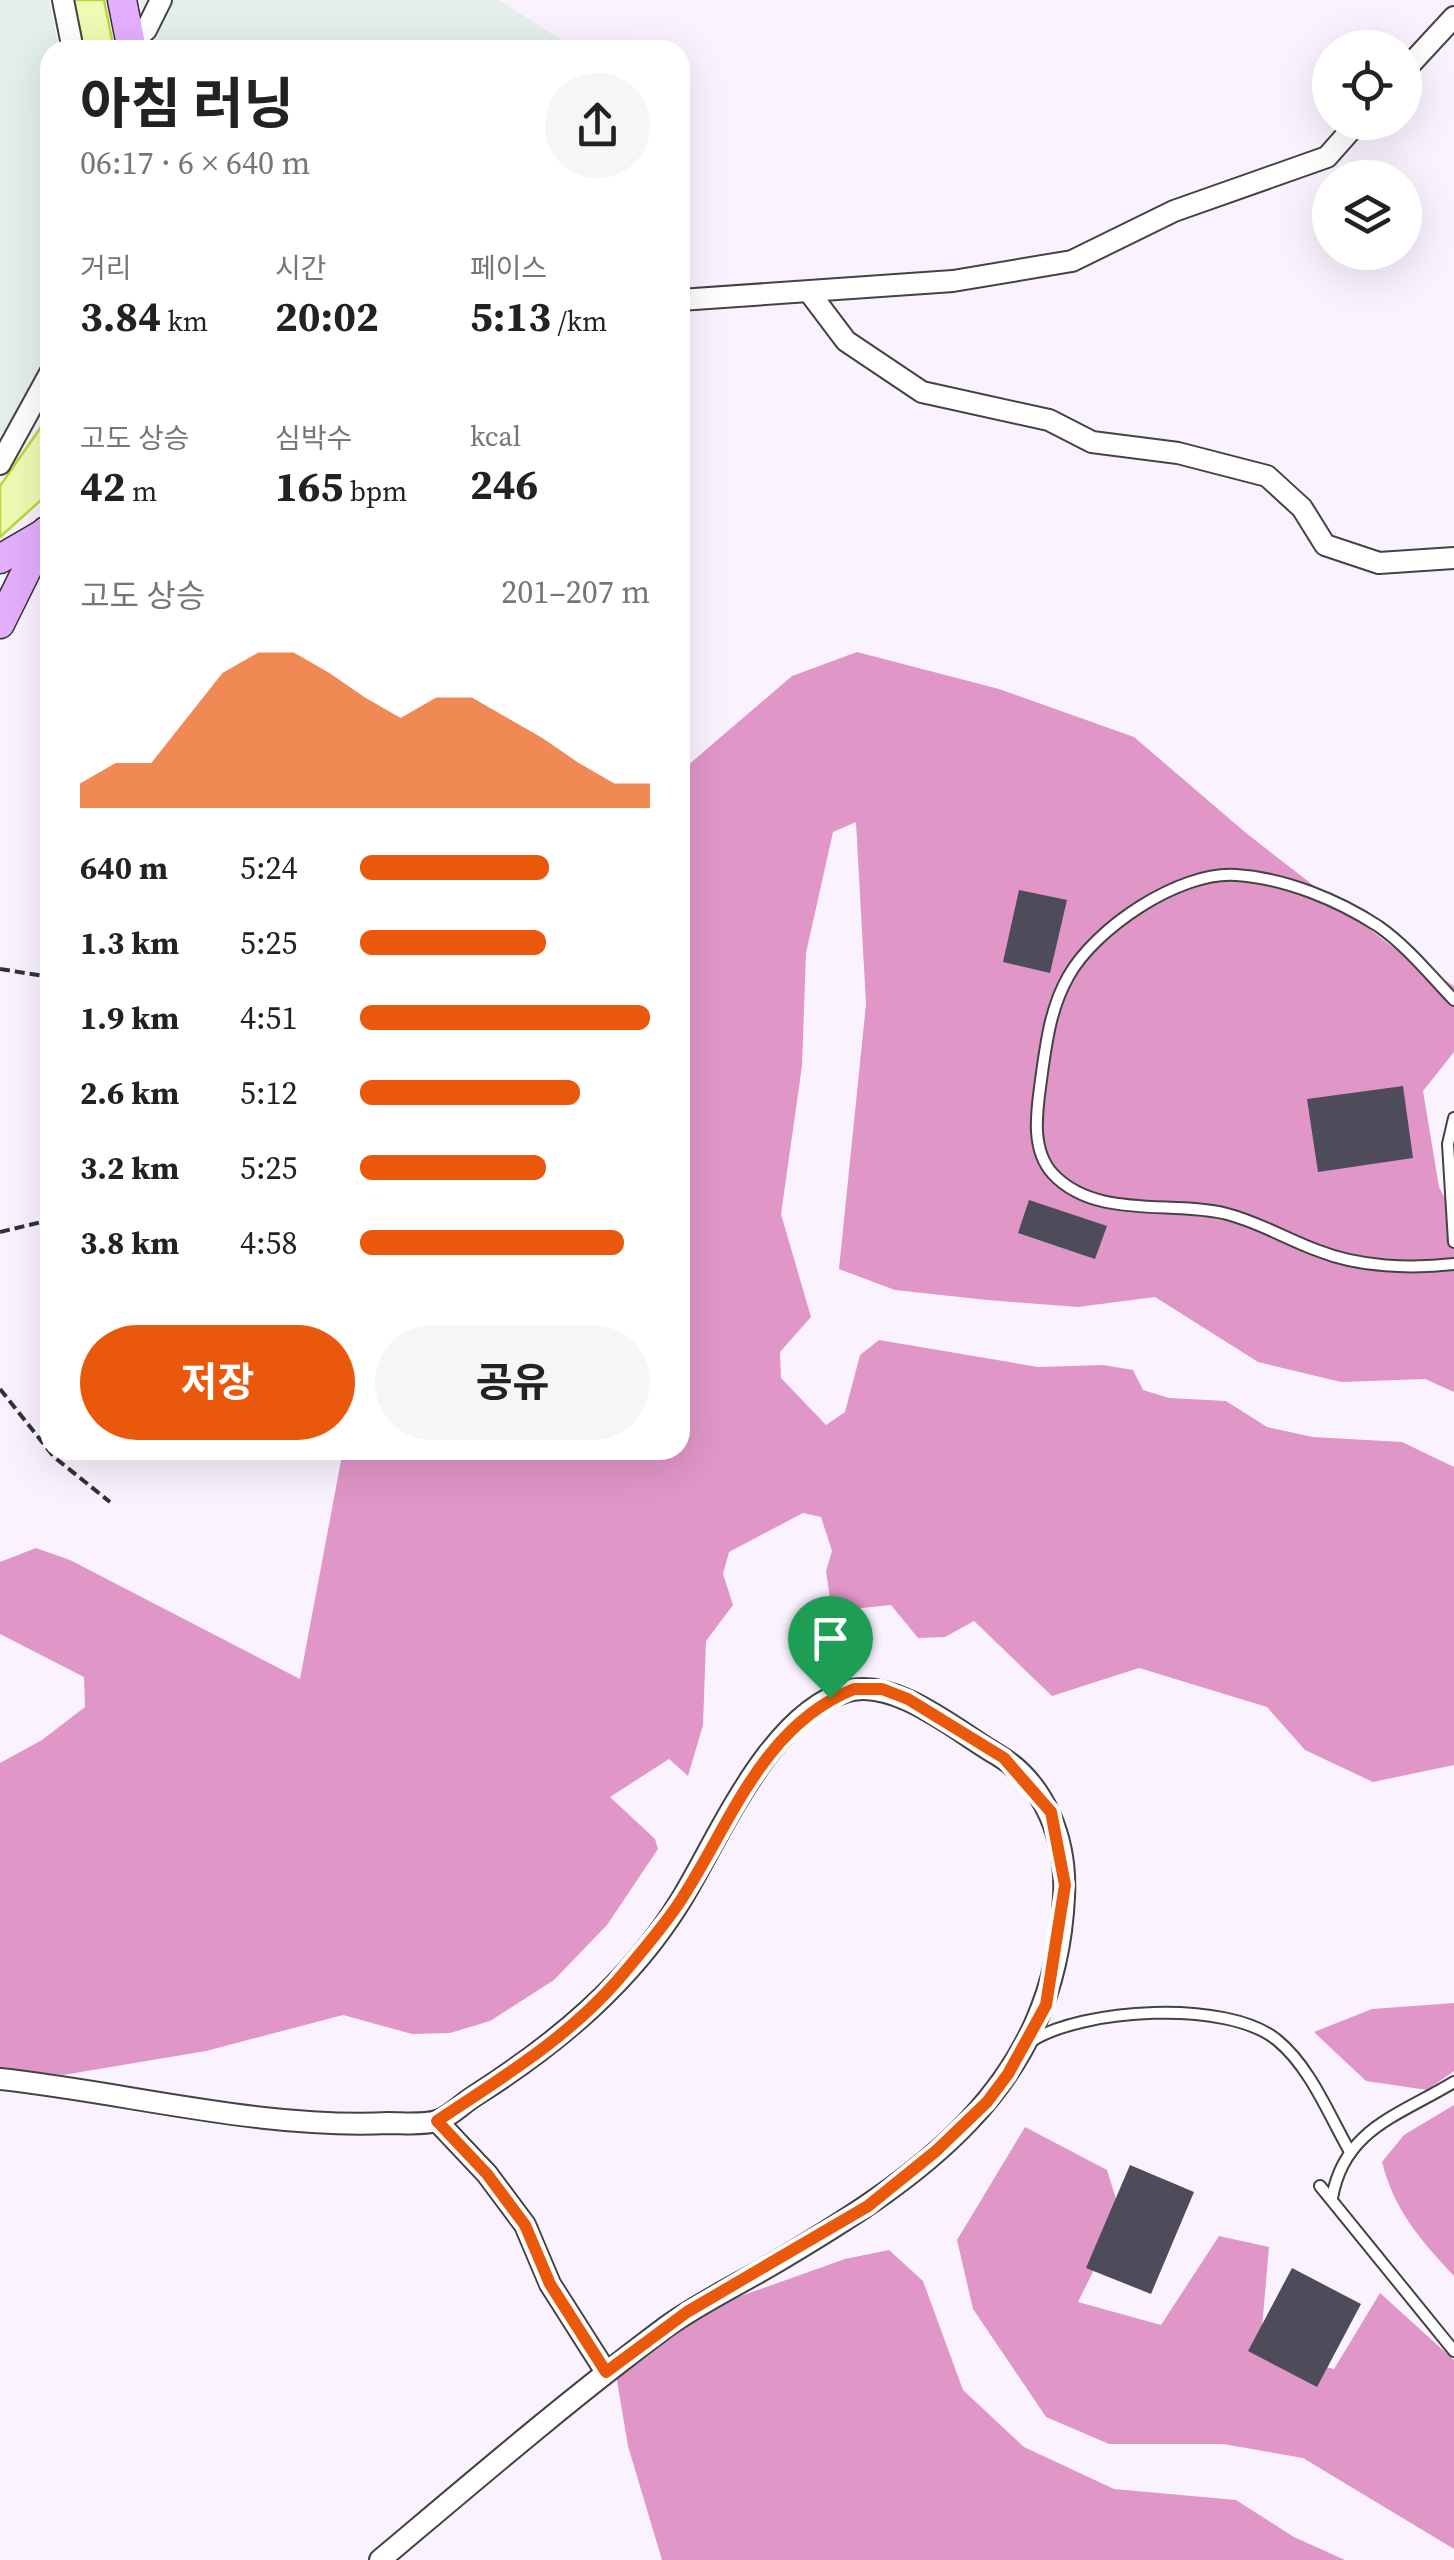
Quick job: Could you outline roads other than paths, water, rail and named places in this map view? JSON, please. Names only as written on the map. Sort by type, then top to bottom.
[{"type":"street","points":[[62,0],[71,40]]},
{"type":"street","points":[[122,0],[131,40]]},
{"type":"street","points":[[137,40],[162,0]]},
{"type":"street","points":[[1448,0],[1454,8]]},
{"type":"street","points":[[1422,52],[1454,17]]},
{"type":"street","points":[[690,299],[953,282],[1072,261],[1174,211],[1326,157],[1342,140]]},
{"type":"street","points":[[809,292],[846,341],[922,392],[1049,420],[1092,442],[1178,453],[1268,476],[1302,508],[1325,544],[1379,563],[1454,558]]},
{"type":"street","points":[[0,464],[40,391]]},
{"type":"street","points":[[2,552],[40,533]]},
{"type":"street","points":[[0,624],[40,545]]},
{"type":"street","points":[[0,2079],[330,2123],[437,2121],[539,2055],[578,2022],[679,1902],[717,1833],[793,1725],[830,1698],[854,1689],[882,1689],[908,1699],[1004,1758],[1051,1812],[1061,1852],[1063,1912],[1046,2005],[1028,2044],[987,2102],[868,2206],[687,2312],[606,2372],[380,2560]]},
{"type":"street","points":[[437,2121],[487,2174],[525,2225],[550,2284],[606,2372]]},
{"type":"lane","points":[[1454,1000],[1410,954],[1352,911],[1309,891],[1234,874],[1202,880],[1123,918],[1090,944],[1066,979],[1049,1024],[1036,1128],[1052,1172],[1071,1188],[1098,1198],[1142,1207],[1226,1214],[1350,1260],[1414,1266],[1454,1264]]},
{"type":"lane","points":[[1454,1118],[1448,1144],[1454,1242]]},
{"type":"lane","points":[[1028,2044],[1060,2025],[1129,2015],[1202,2016],[1262,2030],[1298,2061],[1348,2150]]},
{"type":"lane","points":[[1332,2198],[1336,2173],[1358,2140],[1454,2082]]},
{"type":"lane","points":[[1320,2186],[1454,2350]]}]
